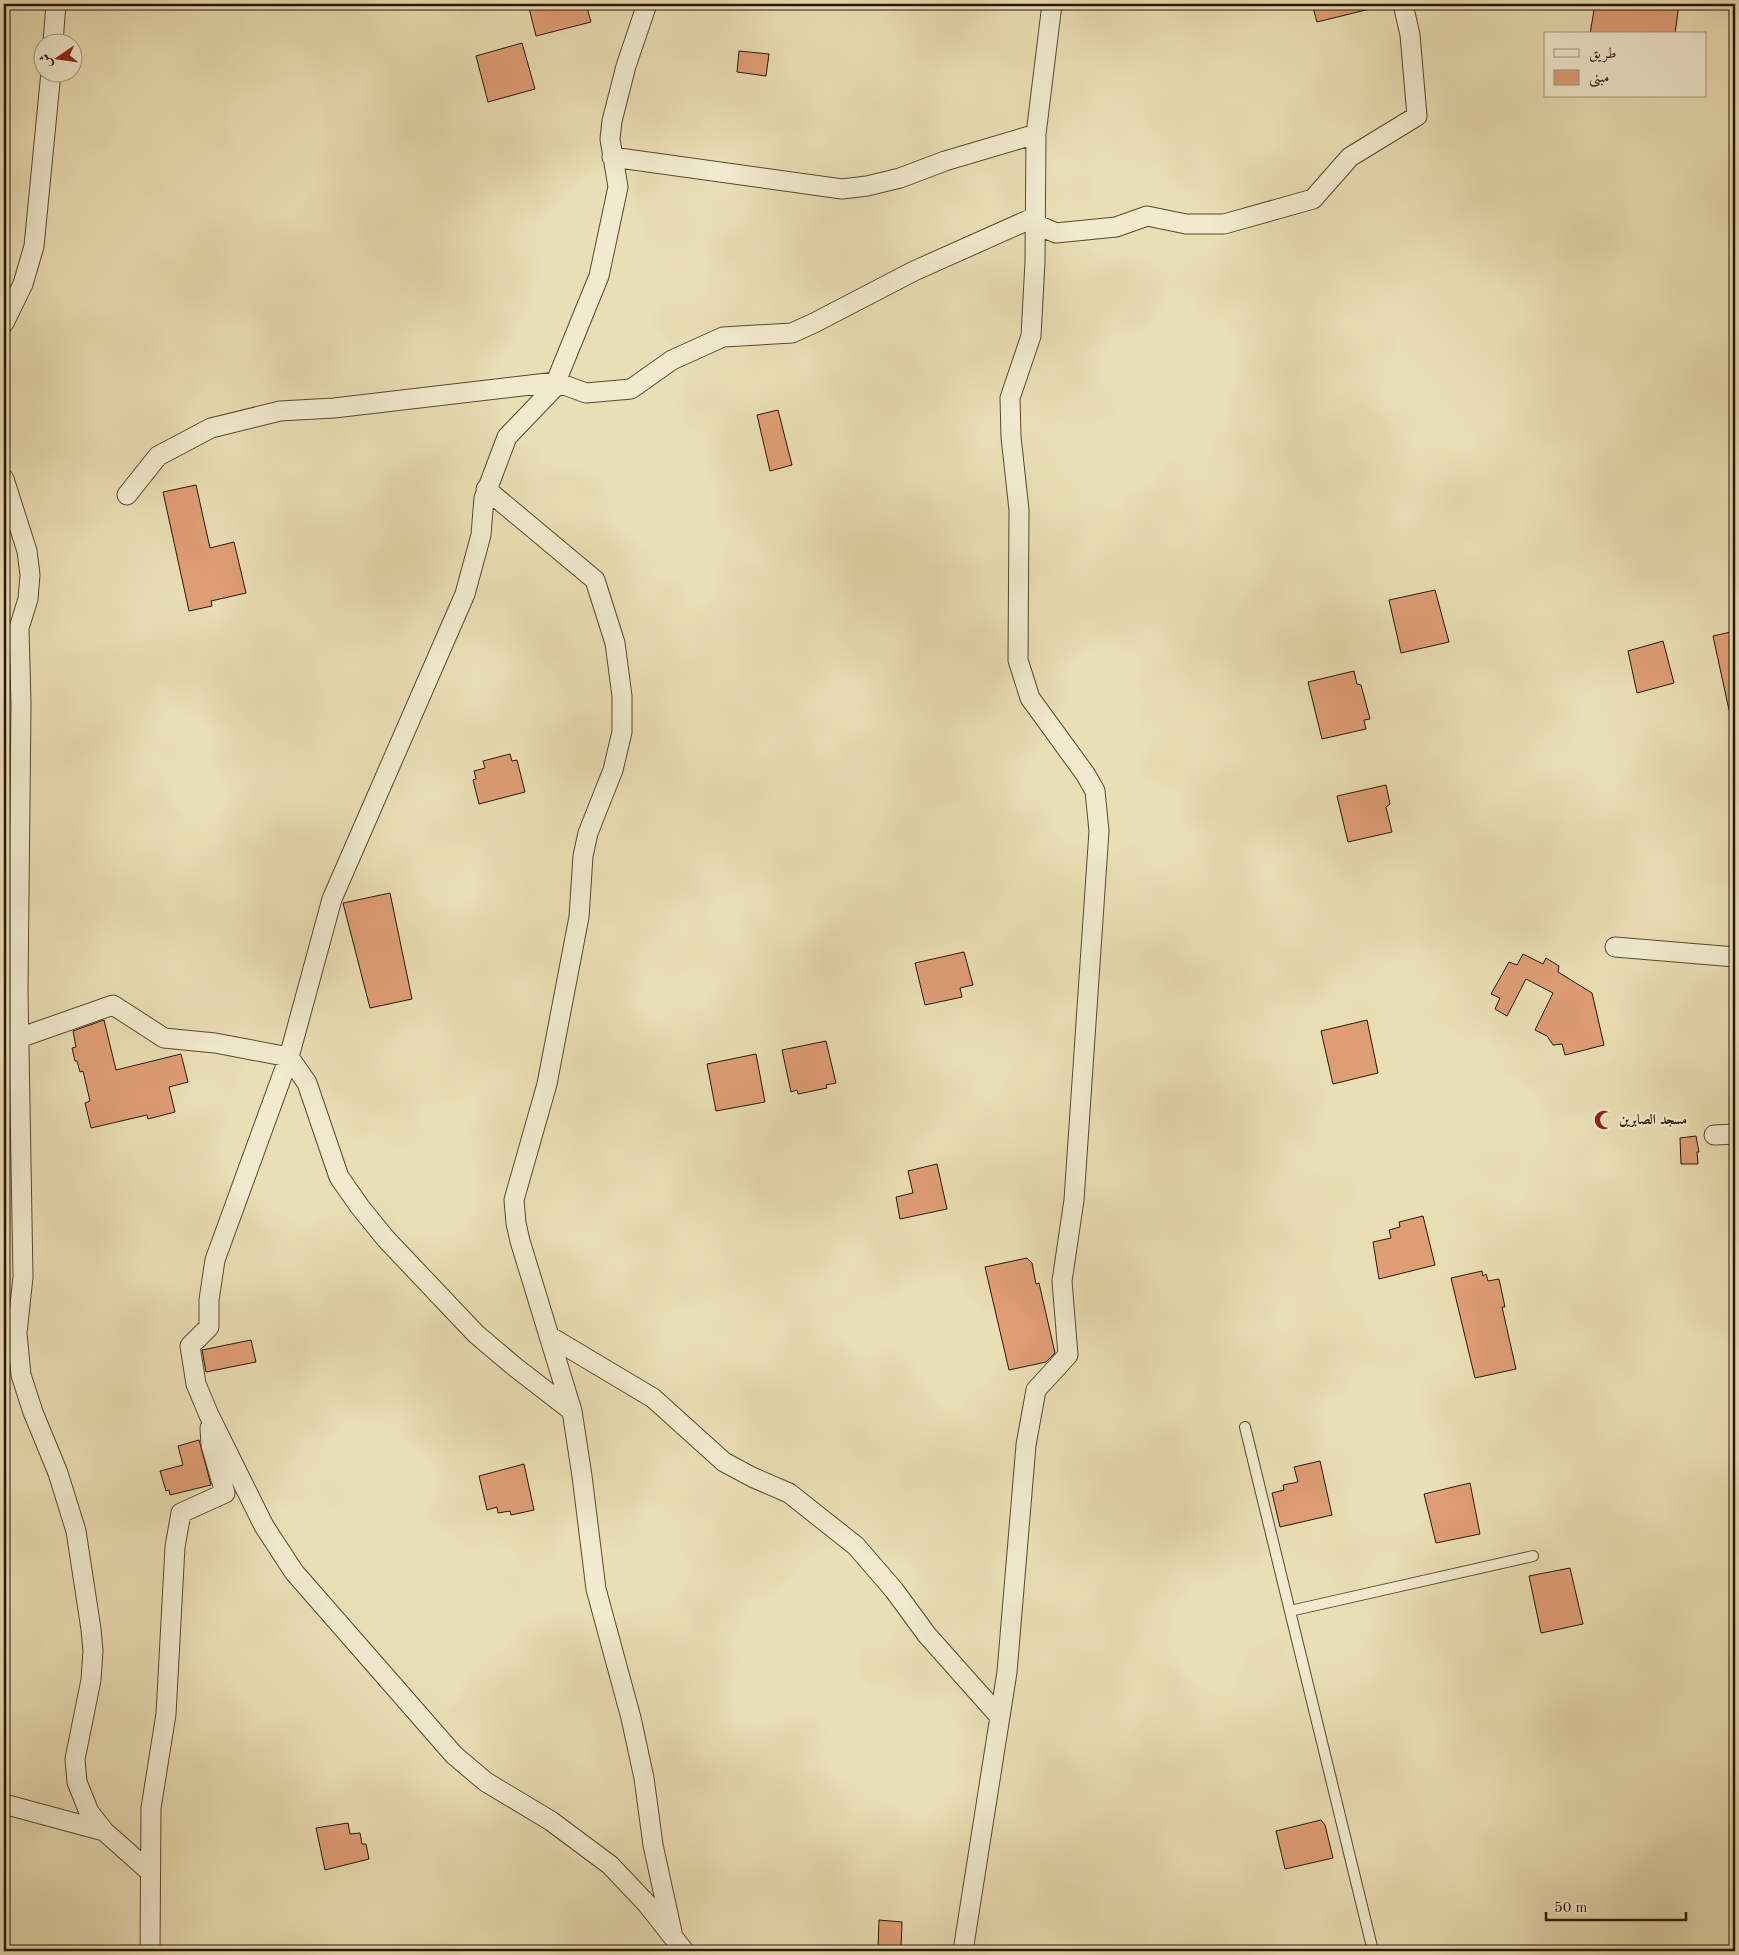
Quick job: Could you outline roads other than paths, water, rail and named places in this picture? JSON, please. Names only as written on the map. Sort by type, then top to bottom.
[{"type":"street","points":[[54,32],[56,4]]},
{"type":"street","points":[[647,4],[626,66],[612,121],[610,139],[618,187],[599,276],[553,389],[507,437],[486,489],[481,536],[465,594],[332,899],[289,1057],[215,1260],[209,1300],[209,1327],[190,1346],[196,1384],[209,1415],[264,1526],[294,1572],[454,1755],[486,1782],[551,1820],[610,1865],[647,1904],[679,1945]]},
{"type":"street","points":[[963,1951],[1007,1672],[1026,1445],[1036,1390],[1068,1355],[1062,1281],[1075,1180],[1098,831],[1095,791],[1086,775],[1030,698],[1018,660],[1020,510],[1011,437],[1010,398],[1031,336],[1036,134],[1052,4]]},
{"type":"street","points":[[1035,220],[1056,233],[1116,227],[1147,216],[1186,224],[1224,224],[1312,199],[1350,157],[1417,116],[1410,35],[1403,4]]},
{"type":"street","points":[[4,323],[23,284],[34,246],[50,82]]},
{"type":"street","points":[[612,157],[842,189],[867,186],[900,178],[945,161],[1036,134]]},
{"type":"street","points":[[127,494],[158,456],[212,428],[280,411],[334,408],[556,382],[586,393],[631,389],[672,360],[723,337],[792,332],[814,323],[914,271],[1035,220]]},
{"type":"street","points":[[4,478],[27,551],[30,575],[28,599],[19,628],[21,704],[12,1039],[23,1277],[17,1333],[21,1375],[33,1412],[58,1473],[76,1531],[93,1651],[91,1680],[75,1760],[77,1782],[89,1812],[104,1831],[150,1871]]},
{"type":"street","points":[[486,489],[595,580],[615,643],[622,696],[622,732],[613,770],[588,833],[583,856],[579,917],[547,1084],[514,1200],[516,1223],[572,1411],[596,1589],[635,1736],[653,1845],[679,1945]]},
{"type":"street","points":[[1615,947],[1735,957]]},
{"type":"street","points":[[12,1039],[113,1005],[164,1038],[215,1043],[289,1057],[307,1083],[340,1177],[360,1207],[386,1239],[476,1334],[572,1411]]},
{"type":"street","points":[[1714,1135],[1735,1134]]},
{"type":"street","points":[[549,1336],[653,1398],[724,1462],[789,1493],[856,1546],[894,1590],[927,1635],[1000,1718]]},
{"type":"street","points":[[150,1951],[151,1808],[166,1714],[175,1547],[181,1514],[224,1493],[211,1445],[209,1415]]},
{"type":"street","points":[[4,1804],[104,1831]]},
{"type":"lane","points":[[1245,1427],[1373,1951]]},
{"type":"lane","points":[[1290,1611],[1533,1556]]},
{"type":"place","name":"مسجد الصابرين","points":[[1604,1120]]}]
